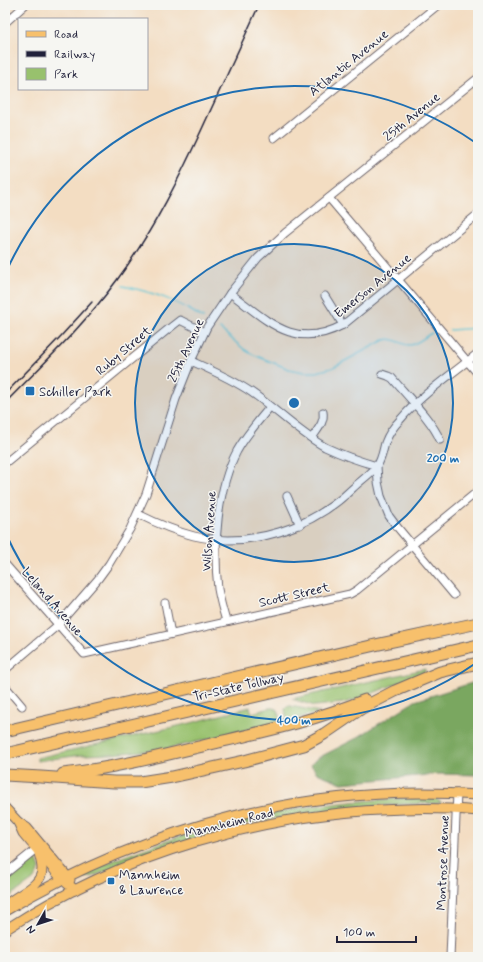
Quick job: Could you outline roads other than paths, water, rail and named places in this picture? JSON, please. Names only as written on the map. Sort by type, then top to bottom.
[{"type":"highway","points":[[439,632],[478,617]]},
{"type":"highway","name":"Tri-State Tollway","points":[[5,731],[367,647],[478,623]]},
{"type":"highway","name":"Tri-State Tollway","points":[[5,754],[478,645]]},
{"type":"highway","points":[[41,777],[125,764],[296,723],[350,706],[418,678],[478,662]]},
{"type":"highway","points":[[5,776],[114,782],[140,782],[172,777],[304,745],[362,708],[430,676]]},
{"type":"main road","name":"Mannheim Road","points":[[5,911],[65,878],[110,857],[160,838],[240,814],[290,803],[381,794],[457,793],[478,795]]},
{"type":"main road","points":[[5,808],[18,822],[27,828],[75,890]]},
{"type":"main road","name":"Mannheim Road","points":[[5,930],[75,890],[133,864],[224,834],[268,824],[326,815],[367,811],[456,809],[478,811]]},
{"type":"main road","points":[[18,822],[23,833],[37,850],[65,878]]},
{"type":"main road","points":[[5,906],[32,886],[41,876],[42,869],[37,850]]},
{"type":"street","points":[[5,23],[25,5]]},
{"type":"street","name":"Atlantic Avenue","points":[[274,138],[438,5]]},
{"type":"street","name":"25th Avenue","points":[[5,670],[58,625],[98,579],[119,547],[138,514],[190,361],[204,332],[230,293],[258,258],[284,233],[478,78]]},
{"type":"street","points":[[329,198],[478,374]]},
{"type":"street","name":"Emerson Avenue","points":[[230,293],[276,327],[290,333],[305,336],[334,330],[343,325],[478,214]]},
{"type":"street","points":[[325,296],[343,325]]},
{"type":"street","name":"Ruby Street","points":[[5,463],[180,320],[204,332]]},
{"type":"street","points":[[454,595],[411,545],[385,507],[378,482],[377,466],[386,441],[398,421],[414,405],[478,353]]},
{"type":"street","points":[[190,361],[234,381],[325,446],[349,458],[377,466]]},
{"type":"street","points":[[382,374],[392,378],[433,427],[440,440]]},
{"type":"street","name":"Wilson Avenue","points":[[226,621],[217,577],[217,539],[220,502],[227,475],[242,442],[270,407]]},
{"type":"street","points":[[312,438],[322,423],[324,416],[323,412]]},
{"type":"street","points":[[138,514],[169,529],[194,536],[230,540],[259,537],[300,525],[334,505],[377,466]]},
{"type":"street","name":"Scott Street","points":[[84,654],[350,594],[477,494]]},
{"type":"street","points":[[287,496],[300,525]]},
{"type":"street","name":"Leland Avenue","points":[[5,564],[84,654]]},
{"type":"street","points":[[165,604],[171,634]]},
{"type":"street","points":[[5,686],[22,706]]},
{"type":"street","name":"Montrose Avenue","points":[[450,957],[457,793]]},
{"type":"street","points":[[5,874],[37,850]]},
{"type":"waterway","points":[[123,286],[145,291],[165,298],[183,306],[203,318]]},
{"type":"waterway","points":[[450,330],[478,328]]},
{"type":"waterway","points":[[220,329],[245,350],[254,355],[289,369],[304,372],[316,372],[332,368],[384,340],[395,340],[406,345],[412,345],[432,333]]},
{"type":"railway","points":[[5,403],[91,313],[117,280],[143,242],[166,202],[187,160],[259,5]]},
{"type":"railway","points":[[5,394],[92,302]]},
{"type":"place","name":"Schiller Park","points":[[30,391]]},
{"type":"place","name":"Mannheim & Lawrence","points":[[111,881]]}]
